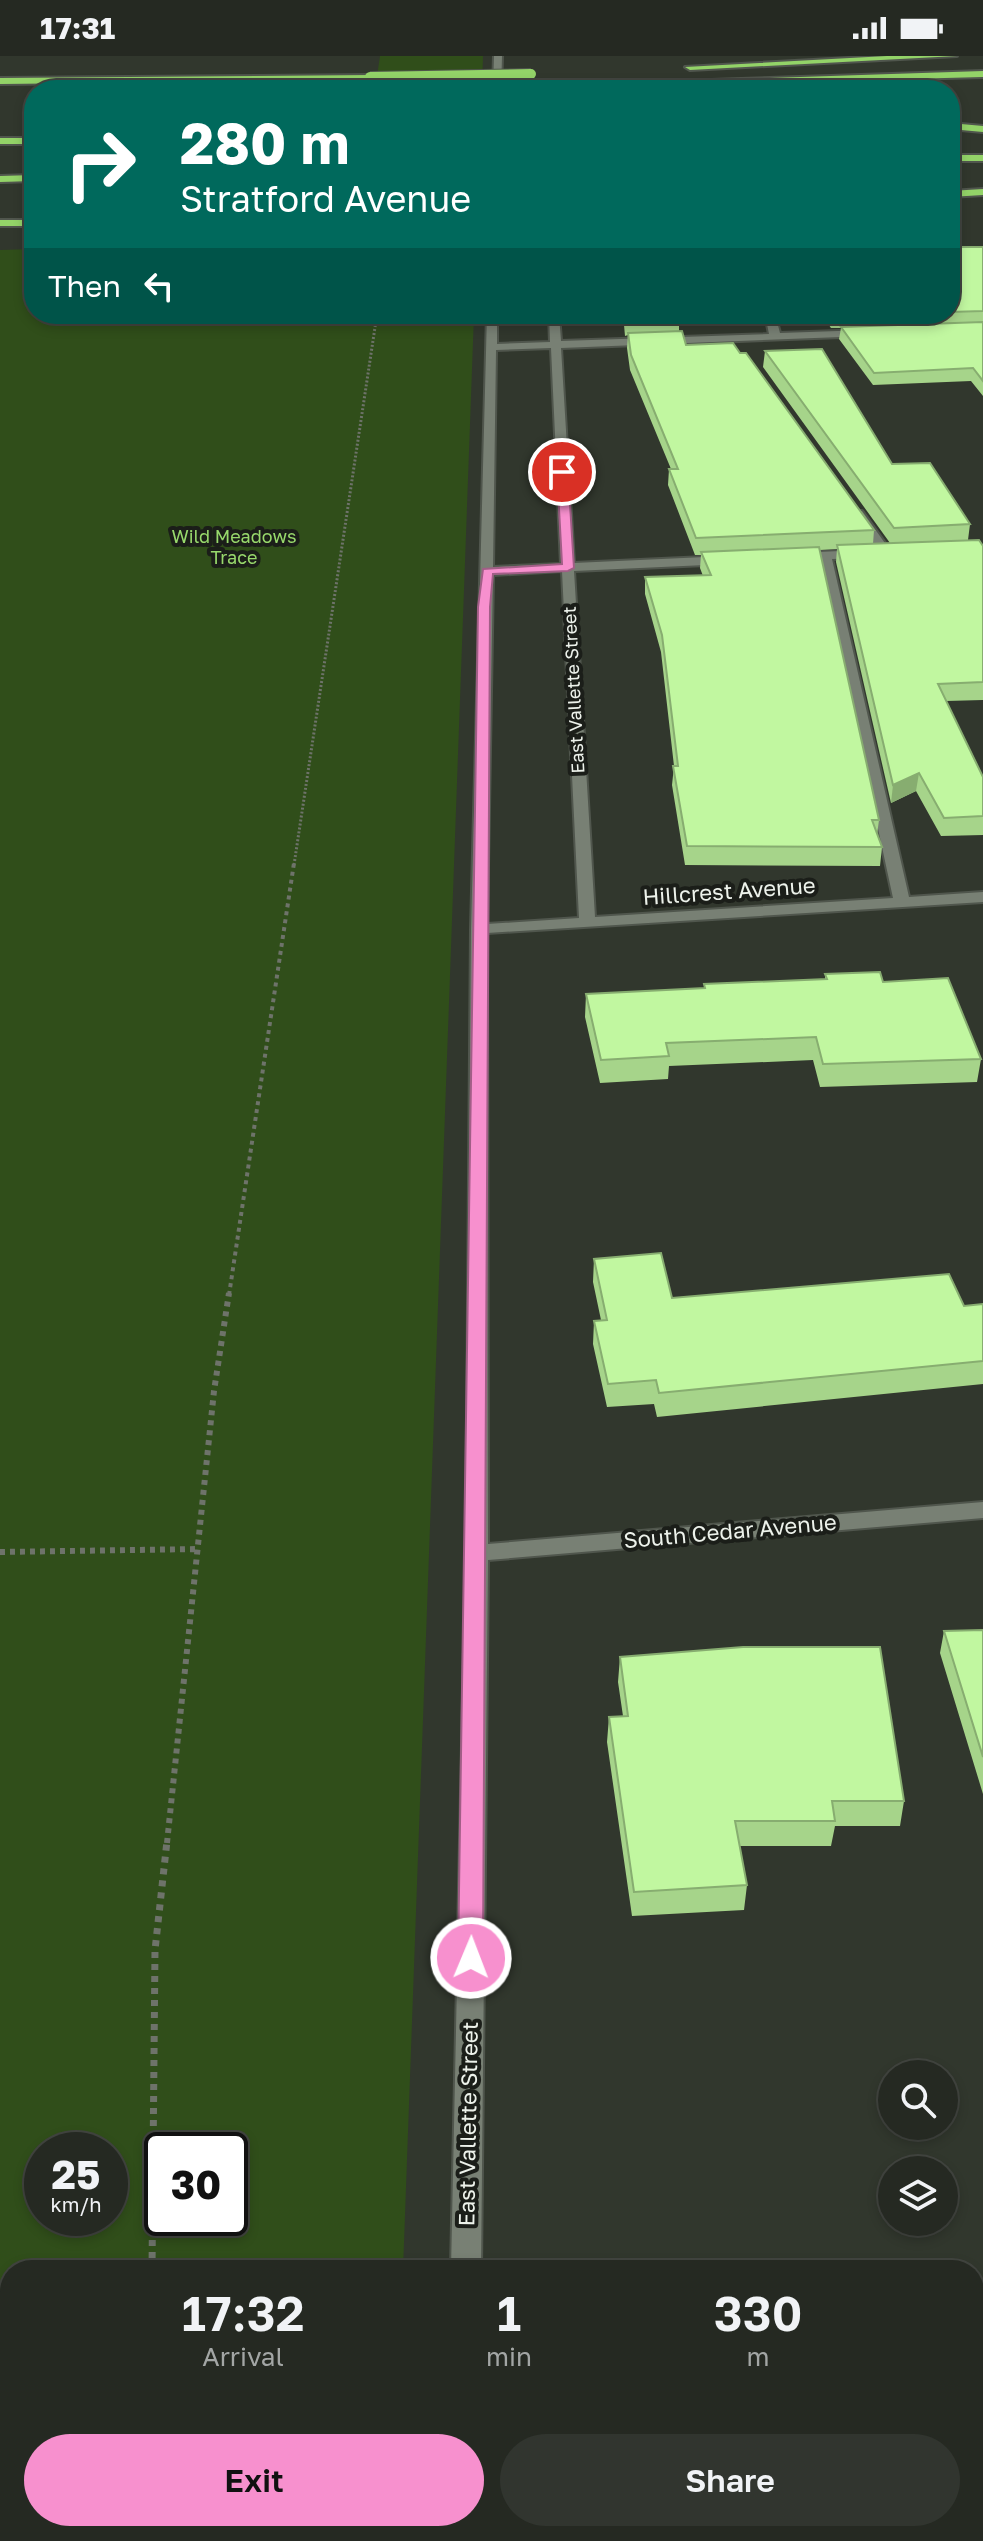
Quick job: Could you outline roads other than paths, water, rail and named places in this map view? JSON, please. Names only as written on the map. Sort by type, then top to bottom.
[{"type":"highway","points":[[952,56],[673,70],[983,64]]},
{"type":"highway","points":[[92,80],[546,73]]},
{"type":"highway","points":[[802,80],[983,74]]},
{"type":"highway","points":[[0,81],[24,81]]},
{"type":"highway","points":[[960,127],[983,129]]},
{"type":"highway","points":[[960,138],[983,137]]},
{"type":"highway","points":[[0,141],[24,141]]},
{"type":"highway","points":[[960,158],[983,158]]},
{"type":"highway","points":[[0,179],[24,178]]},
{"type":"highway","points":[[960,193],[983,192]]},
{"type":"highway","points":[[960,206],[983,205]]},
{"type":"highway","points":[[0,223],[24,223]]},
{"type":"street","points":[[497,80],[498,56]]},
{"type":"street","name":"East Vallette Street","points":[[466,2260],[477,1553],[479,929],[492,324]]},
{"type":"street","name":"East Vallette Street","points":[[554,324],[587,922]]},
{"type":"street","points":[[772,324],[775,336]]},
{"type":"street","points":[[491,347],[879,332]]},
{"type":"street","points":[[733,338],[742,350]]},
{"type":"street","points":[[780,558],[893,553],[850,503]]},
{"type":"street","points":[[825,556],[902,902]]},
{"type":"street","points":[[487,571],[734,560]]},
{"type":"street","name":"Hillcrest Avenue","points":[[479,929],[983,897]]},
{"type":"street","name":"South Cedar Avenue","points":[[477,1553],[983,1510]]},
{"type":"park label","name":"Wild Meadows Trace","points":[[234,547]]}]
